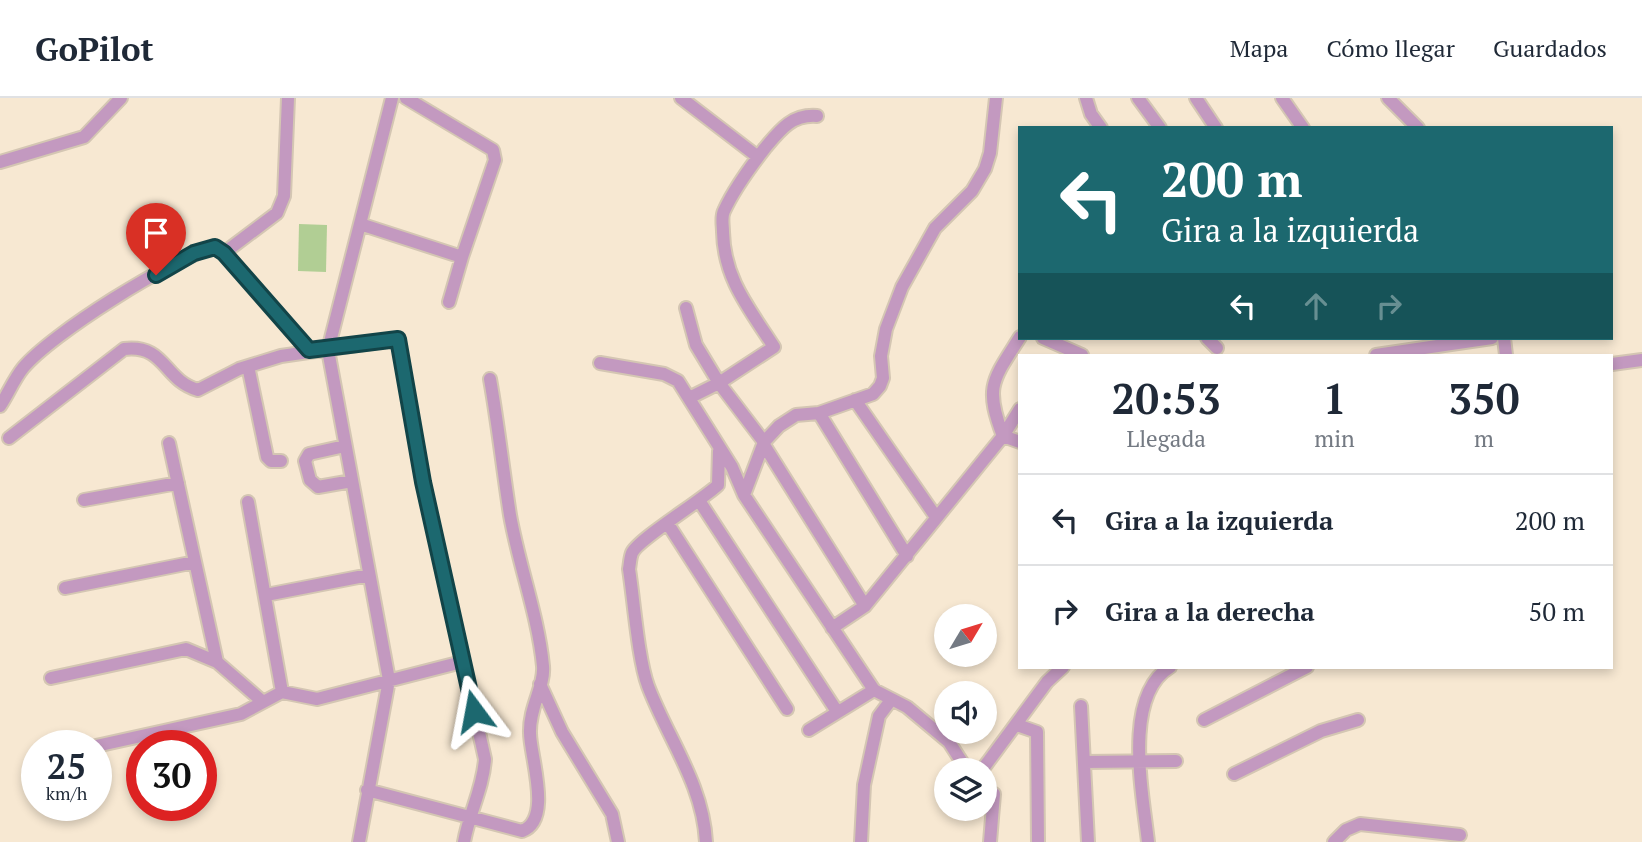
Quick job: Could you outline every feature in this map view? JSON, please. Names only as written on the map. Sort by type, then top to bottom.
[{"type":"street","points":[[0,162],[84,137],[121,98]]},
{"type":"street","points":[[224,253],[277,213],[284,196],[288,98]]},
{"type":"street","points":[[359,842],[389,680],[328,350],[392,98]]},
{"type":"street","points":[[407,98],[492,150],[495,160],[461,257],[449,302]]},
{"type":"street","points":[[681,98],[758,157]]},
{"type":"street","points":[[744,495],[764,443],[779,426],[796,415],[819,413],[873,394],[880,386],[886,329],[902,287],[935,228],[972,191],[985,169],[990,152],[996,98]]},
{"type":"street","points":[[1086,98],[1091,114],[1100,126]]},
{"type":"street","points":[[1138,98],[1159,126]]},
{"type":"street","points":[[1196,98],[1215,126]]},
{"type":"street","points":[[1282,98],[1302,126]]},
{"type":"street","points":[[1388,98],[1416,126]]},
{"type":"street","points":[[689,398],[719,383],[774,346],[732,283],[723,244],[723,213],[758,157],[792,120],[805,115],[817,116]]},
{"type":"street","points":[[360,224],[461,257]]},
{"type":"street","points":[[0,405],[22,369],[37,353],[117,297],[194,253],[215,247],[224,253],[309,350]]},
{"type":"street","points":[[686,308],[696,345],[719,383],[764,443],[865,606]]},
{"type":"street","points":[[9,438],[124,349],[141,347],[157,356],[184,386],[198,390],[248,366],[309,350],[328,350],[398,339],[423,482],[441,553],[462,662],[485,760],[483,783],[469,814],[464,842]]},
{"type":"street","points":[[1018,340],[994,382],[991,405],[1003,436],[1018,441]]},
{"type":"street","points":[[1384,354],[1481,340]]},
{"type":"street","points":[[1060,346],[1080,354]]},
{"type":"street","points":[[1616,363],[1642,360]]},
{"type":"street","points":[[600,363],[664,374],[678,381],[719,447],[744,495],[874,690],[907,707],[949,742],[959,758]]},
{"type":"street","points":[[248,366],[267,457],[271,461],[281,461]]},
{"type":"street","points":[[367,790],[469,814],[522,831],[530,828],[535,820],[538,776],[530,735],[531,707],[543,670],[511,517],[491,379]]},
{"type":"street","points":[[855,400],[936,517]]},
{"type":"street","points":[[832,628],[865,606],[1003,436],[1018,412]]},
{"type":"street","points":[[819,413],[907,556]]},
{"type":"street","points":[[169,443],[217,662]]},
{"type":"street","points":[[345,446],[309,454],[305,461],[314,485],[318,487],[352,481]]},
{"type":"street","points":[[706,842],[705,828],[690,772],[647,684],[629,569],[632,551],[646,535],[700,502],[718,485],[719,447]]},
{"type":"street","points":[[83,500],[178,483]]},
{"type":"street","points":[[248,502],[282,692]]},
{"type":"street","points":[[700,502],[836,710]]},
{"type":"street","points":[[668,524],[787,709]]},
{"type":"street","points":[[65,589],[195,562]]},
{"type":"street","points":[[266,595],[369,575]]},
{"type":"street","points":[[51,678],[186,649],[217,662],[264,702]]},
{"type":"street","points":[[112,742],[241,714],[282,692],[317,699],[462,662]]},
{"type":"street","points":[[990,758],[1017,725],[1046,682],[1061,669]]},
{"type":"street","points":[[1147,842],[1140,760],[1141,714],[1153,680],[1167,669]]},
{"type":"street","points":[[1204,720],[1282,673]]},
{"type":"street","points":[[540,684],[562,732],[612,814],[618,842]]},
{"type":"street","points":[[809,730],[836,710],[874,690]]},
{"type":"street","points":[[861,842],[864,785],[878,716],[891,700]]},
{"type":"street","points":[[1081,706],[1088,842]]},
{"type":"street","points":[[1234,774],[1321,731],[1358,720]]},
{"type":"street","points":[[1017,725],[1037,732],[1038,842]]},
{"type":"street","points":[[1084,762],[1176,761]]},
{"type":"street","points":[[990,842],[992,821]]},
{"type":"street","points":[[1334,842],[1346,830],[1360,824],[1461,835]]},
{"type":"green space","points":[[299,224],[327,225],[326,272],[298,271]]},
{"type":"route","points":[[156,275],[194,253],[215,247],[224,253],[309,350],[328,350],[398,339],[423,482],[441,553],[474,711]]}]
